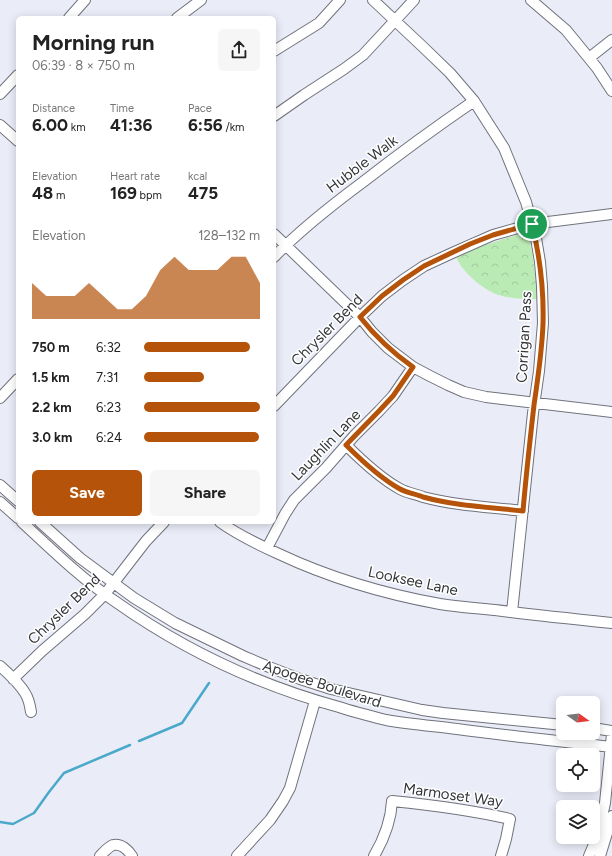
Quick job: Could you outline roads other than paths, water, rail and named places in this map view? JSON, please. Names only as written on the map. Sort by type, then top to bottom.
[{"type":"street","points":[[71,16],[85,0]]},
{"type":"street","points":[[180,16],[201,0]]},
{"type":"street","name":"Corrigan Pass","points":[[373,0],[450,73],[474,101],[504,148],[526,202],[532,224],[540,262],[543,323],[512,612]]},
{"type":"street","points":[[276,115],[363,55],[414,0]]},
{"type":"street","points":[[531,0],[566,30],[597,68],[612,91]]},
{"type":"street","points":[[276,50],[319,23],[337,1]]},
{"type":"street","points":[[589,58],[612,40]]},
{"type":"street","points":[[0,94],[16,77]]},
{"type":"street","name":"Hubble Walk","points":[[276,255],[285,245],[321,214],[413,144],[474,101]]},
{"type":"street","points":[[0,125],[16,140]]},
{"type":"street","name":"Chrysler Bend","points":[[276,404],[382,296],[424,266],[493,235],[532,224],[611,215]]},
{"type":"street","points":[[276,236],[360,317],[388,348],[413,367],[464,392],[486,397],[612,412]]},
{"type":"street","name":"Laughlin Lane","points":[[267,548],[294,500],[393,396],[413,367]]},
{"type":"street","points":[[0,398],[16,381]]},
{"type":"street","points":[[346,445],[367,465],[401,490],[449,503],[523,511]]},
{"type":"street","points":[[0,485],[16,499]]},
{"type":"street","points":[[0,502],[16,516]]},
{"type":"street","name":"Apogee Boulevard","points":[[24,524],[104,594],[160,631],[236,671],[292,693],[386,720],[611,747]]},
{"type":"street","name":"Apogee Boulevard","points":[[42,524],[80,558],[134,598],[169,619],[212,641],[243,656],[294,677],[350,694],[422,710],[556,724]]},
{"type":"street","name":"Chrysler Bend","points":[[13,679],[42,651],[85,614],[114,583],[146,541],[162,524]]},
{"type":"street","name":"Looksee Lane","points":[[224,524],[298,563],[329,575],[397,595],[442,604],[612,623]]},
{"type":"street","points":[[0,666],[25,692],[29,700],[31,712]]},
{"type":"street","points":[[237,856],[270,820],[290,788],[315,700]]},
{"type":"street","points":[[600,729],[612,731]]},
{"type":"street","points":[[589,856],[598,835],[605,803],[612,734]]},
{"type":"street","name":"Marmoset Way","points":[[374,856],[380,846],[391,815],[392,801],[455,808],[510,818],[501,856]]},
{"type":"street","points":[[600,856],[612,816]]},
{"type":"street","points":[[100,856],[112,845],[119,845],[127,849],[132,856]]},
{"type":"waterway","points":[[139,741],[182,723],[209,683]]},
{"type":"waterway","points":[[0,822],[13,824],[34,813],[64,773],[130,745]]}]
